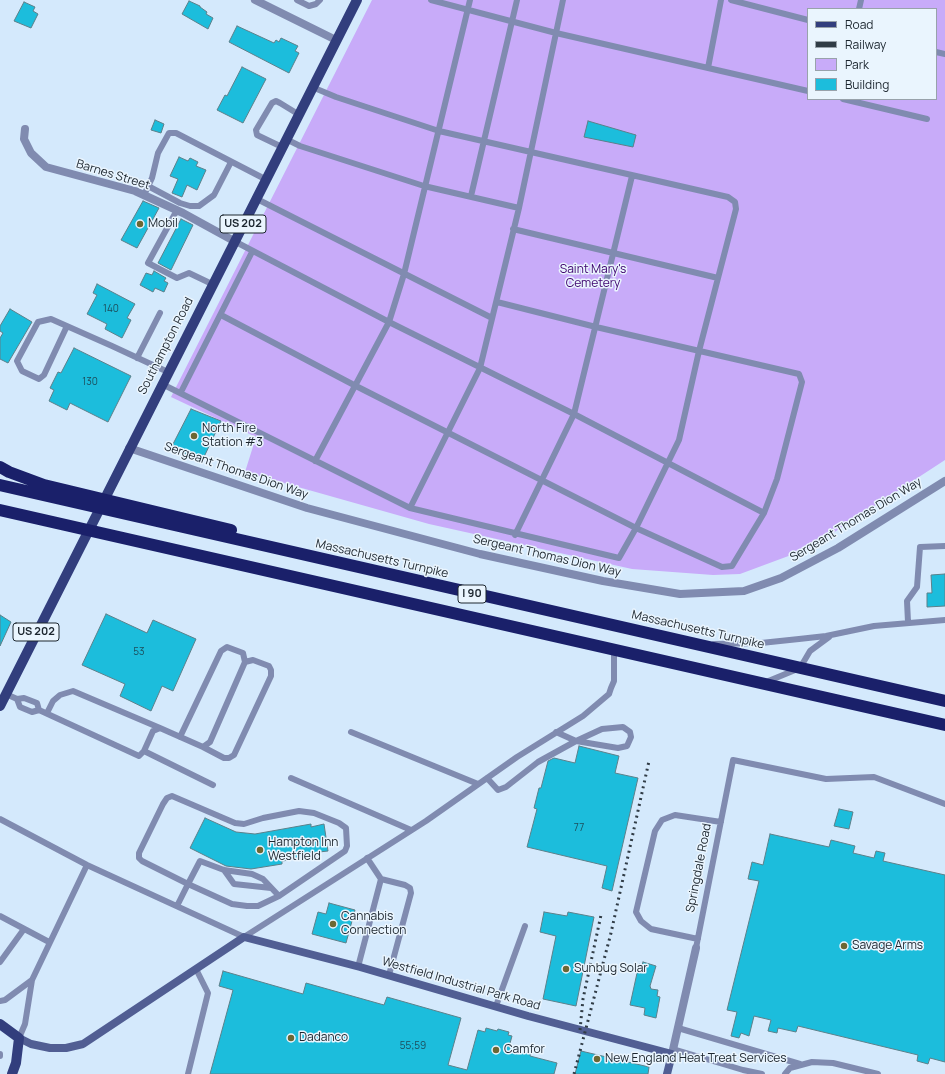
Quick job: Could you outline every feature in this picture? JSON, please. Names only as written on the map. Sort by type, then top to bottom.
[{"type":"highway","points":[[0,467],[44,485],[244,533],[336,562]]},
{"type":"highway","name":"Massachusetts Turnpike","points":[[0,486],[945,701]]},
{"type":"highway","name":"I 90","points":[[0,510],[945,725]]},
{"type":"highway","points":[[0,516],[44,525],[74,528]]},
{"type":"main road","name":"Southampton Road","points":[[2,699],[255,198],[357,0]]},
{"type":"main road","points":[[0,1024],[19,1038],[16,1064],[12,1074]]},
{"type":"street","points":[[255,0],[336,40]]},
{"type":"street","name":"Barnes Street","points":[[25,129],[24,139],[31,153],[46,167],[110,184],[144,195],[177,210],[234,241]]},
{"type":"street","name":"Sergeant Thomas Dion Way","points":[[129,448],[307,508],[473,552],[603,581],[680,594],[744,591],[781,578],[838,548],[945,481]]},
{"type":"street","points":[[19,1038],[38,1046],[66,1048],[84,1044],[244,937]]},
{"type":"street","name":"Westfield Industrial Park Road","points":[[244,937],[358,966],[496,1006],[673,1051]]},
{"type":"street","name":"Springdale Road","points":[[667,1074],[696,948]]},
{"type":"lane","points":[[297,0],[309,6],[316,4],[320,0]]},
{"type":"lane","points":[[431,0],[556,33],[807,91]]},
{"type":"lane","points":[[315,461],[388,322],[404,274],[470,0]]},
{"type":"lane","points":[[471,196],[517,0]]},
{"type":"lane","points":[[410,508],[480,368],[519,208],[563,0]]},
{"type":"lane","points":[[708,68],[721,0]]},
{"type":"lane","points":[[731,0],[807,20]]},
{"type":"lane","points":[[162,384],[181,392],[410,508],[515,535],[619,558],[669,463],[679,440],[699,351],[736,209],[735,202],[728,197],[439,131],[336,97],[312,87]]},
{"type":"lane","points":[[846,100],[927,119]]},
{"type":"lane","points":[[298,114],[276,101],[272,103],[258,125],[256,130],[257,135],[300,146],[424,186],[519,208]]},
{"type":"lane","points":[[144,195],[158,153],[169,133],[176,134],[265,179]]},
{"type":"lane","points":[[148,186],[190,206],[199,206],[214,194],[231,162]]},
{"type":"lane","points":[[515,535],[574,414],[632,176]]},
{"type":"lane","points":[[255,198],[492,318]]},
{"type":"lane","points":[[177,210],[148,263],[177,278],[190,273],[212,284]]},
{"type":"lane","points":[[513,229],[718,278]]},
{"type":"lane","points":[[234,241],[252,252],[388,322],[574,414],[764,513]]},
{"type":"lane","points":[[181,392],[252,252]]},
{"type":"lane","points":[[221,315],[354,385],[636,528],[722,567],[732,566],[764,513],[777,479],[802,382],[799,374],[596,327],[497,302]]},
{"type":"lane","points":[[137,358],[160,313]]},
{"type":"lane","points":[[67,326],[44,375],[39,379],[22,371],[17,361],[38,322],[51,319],[67,326],[168,372]]},
{"type":"lane","points":[[908,622],[907,601],[917,587],[920,547],[945,546]]},
{"type":"lane","points":[[692,644],[760,643],[833,634],[874,626],[945,620]]},
{"type":"lane","points":[[764,683],[800,668],[810,651],[833,634]]},
{"type":"lane","points":[[180,737],[220,651],[227,647],[243,653],[245,662],[210,742],[203,748]]},
{"type":"lane","points":[[0,819],[87,865],[244,937],[411,830],[486,778],[583,716],[609,694],[614,681],[614,649]]},
{"type":"lane","points":[[47,713],[53,701],[60,695],[73,691],[160,728],[224,758],[229,758],[234,755],[271,676],[269,666],[253,660],[245,662]]},
{"type":"lane","points":[[2,699],[24,698],[37,703],[39,710]]},
{"type":"lane","points":[[17,699],[20,707],[32,712],[39,710],[47,713],[139,756],[144,751],[153,731],[160,728]]},
{"type":"lane","points":[[486,778],[498,790],[506,788],[538,762],[576,741],[602,729],[623,727],[630,732],[631,737],[627,746],[618,748],[576,741],[556,732]]},
{"type":"lane","points":[[351,732],[478,784]]},
{"type":"lane","points":[[144,751],[213,785]]},
{"type":"lane","name":"Springdale Road","points":[[696,948],[733,760],[826,779],[874,777],[945,804]]},
{"type":"lane","points":[[291,778],[411,830]]},
{"type":"lane","points":[[172,796],[235,823],[244,824],[263,818],[299,811],[314,813],[339,823],[346,828],[347,846],[345,851],[279,896],[258,906],[232,904],[188,884],[142,861],[139,858],[139,853],[167,798],[172,796]]},
{"type":"lane","points":[[698,939],[651,929],[641,922],[636,912],[655,831],[662,820],[675,815],[721,822]]},
{"type":"lane","points":[[367,858],[381,879],[405,885],[410,888],[411,893],[389,975]]},
{"type":"lane","points":[[177,906],[200,861],[224,870],[252,874],[262,879],[279,896]]},
{"type":"lane","points":[[19,1038],[25,1024],[32,980],[87,865]]},
{"type":"lane","points":[[224,870],[234,884],[271,888]]},
{"type":"lane","points":[[358,966],[381,879]]},
{"type":"lane","points":[[0,916],[49,942]]},
{"type":"lane","points":[[496,1006],[525,926]]},
{"type":"lane","points":[[0,962],[24,929]]},
{"type":"lane","points":[[188,1074],[208,993],[196,969]]},
{"type":"lane","points":[[0,1001],[5,1000],[32,980]]},
{"type":"lane","points":[[678,1028],[800,1064]]},
{"type":"lane","points":[[673,1051],[762,1074]]},
{"type":"lane","points":[[785,1074],[790,1068],[800,1064],[812,1062],[833,1063],[878,1074]]},
{"type":"green space","name":"Saint Mary's Cemetery","points":[[372,0],[945,0],[945,460],[810,548],[740,574],[713,575],[632,569],[429,524],[245,472],[256,437],[171,397]]},
{"type":"building","points":[[189,1],[200,6],[207,12],[206,14],[213,18],[208,29],[182,14]]},
{"type":"building","points":[[24,2],[35,7],[33,11],[38,14],[31,28],[14,21]]},
{"type":"building","points":[[237,26],[274,43],[276,40],[279,42],[281,38],[298,46],[295,51],[299,53],[289,73],[229,42]]},
{"type":"building","points":[[242,67],[266,79],[243,123],[217,110],[225,95],[227,96]]},
{"type":"building","points":[[155,120],[164,124],[161,133],[151,130]]},
{"type":"building","points":[[588,121],[636,135],[633,147],[584,137]]},
{"type":"building","points":[[179,157],[188,161],[190,158],[198,162],[196,166],[206,170],[197,190],[187,185],[182,197],[172,193],[178,179],[170,176]]},
{"type":"building","name":"Mobil","points":[[143,201],[159,208],[137,248],[121,240]]},
{"type":"building","points":[[181,219],[193,225],[171,270],[158,263]]},
{"type":"building","points":[[154,271],[166,278],[164,281],[168,283],[164,292],[155,288],[153,292],[140,285],[146,273],[152,275]]},
{"type":"building","points":[[97,284],[135,304],[127,318],[131,320],[122,338],[105,329],[107,324],[87,314],[97,295],[93,293]]},
{"type":"building","points":[[10,309],[32,322],[8,363],[0,359],[0,338],[3,333],[0,331],[0,326]]},
{"type":"building","points":[[74,348],[131,376],[108,422],[70,403],[67,410],[49,401],[54,390],[50,388],[58,372],[61,373]]},
{"type":"building","name":"North Fire Station #3","points":[[191,409],[221,421],[203,459],[178,451],[179,449],[172,446]]},
{"type":"building","points":[[945,574],[945,606],[927,607],[927,593],[932,593],[931,575]]},
{"type":"building","points":[[106,614],[147,633],[153,620],[196,639],[173,691],[162,686],[151,711],[120,696],[125,684],[82,665]]},
{"type":"building","points":[[0,615],[11,622],[0,646]]},
{"type":"building","points":[[579,746],[619,756],[615,773],[638,778],[612,891],[602,888],[607,866],[527,847],[537,809],[534,808],[548,761],[554,758],[575,763]]},
{"type":"building","points":[[839,809],[853,812],[849,829],[834,826]]},
{"type":"building","name":"Hampton Inn Westfield","points":[[205,818],[236,832],[255,834],[311,824],[311,827],[324,824],[328,851],[310,853],[310,857],[282,861],[282,864],[251,869],[226,866],[190,848]]},
{"type":"building","name":"Savage Arms","points":[[770,834],[829,847],[831,840],[855,846],[853,853],[874,858],[876,851],[885,853],[883,861],[945,875],[945,1062],[930,1058],[928,1064],[917,1061],[918,1055],[798,1026],[796,1032],[778,1028],[777,1033],[768,1031],[771,1020],[754,1016],[749,1036],[741,1033],[739,1038],[731,1036],[737,1012],[727,1010],[759,881],[748,879],[752,862],[763,865]]},
{"type":"building","name":"Cannabis Connection","points":[[329,903],[355,910],[346,943],[312,934],[318,912],[326,914]]},
{"type":"building","name":"Sunbug Solar","points":[[544,912],[567,916],[568,912],[594,917],[576,1006],[543,999],[556,936],[540,932]]},
{"type":"building","points":[[643,962],[656,966],[650,986],[651,989],[658,990],[657,996],[660,997],[656,1018],[644,1015],[645,1008],[630,1005],[639,964],[642,965]]},
{"type":"building","points":[[223,971],[303,994],[306,983],[384,1005],[387,997],[461,1018],[448,1065],[467,1070],[478,1030],[485,1032],[486,1028],[509,1032],[508,1035],[512,1036],[509,1047],[531,1052],[530,1056],[557,1063],[554,1074],[210,1074],[233,990],[219,986]]},
{"type":"building","name":"New England Heat Treat Services","points":[[581,1051],[649,1067],[648,1074],[575,1074]]},
{"type":"railway","points":[[574,1074],[611,933],[649,761]]},
{"type":"railway","points":[[580,1030],[583,999],[601,915]]},
{"type":"place","name":"Mobil","points":[[140,224]]},
{"type":"place","name":"North Fire Station #3","points":[[194,436]]},
{"type":"place","name":"Hampton Inn Westfield","points":[[260,850]]},
{"type":"place","name":"Cannabis Connection","points":[[333,924]]},
{"type":"place","name":"Savage Arms","points":[[844,946]]},
{"type":"place","name":"Sunbug Solar","points":[[566,969]]},
{"type":"place","name":"Dadanco","points":[[291,1038]]},
{"type":"place","name":"Camfor","points":[[496,1050]]},
{"type":"place","name":"New England Heat Treat Services","points":[[597,1059]]}]
